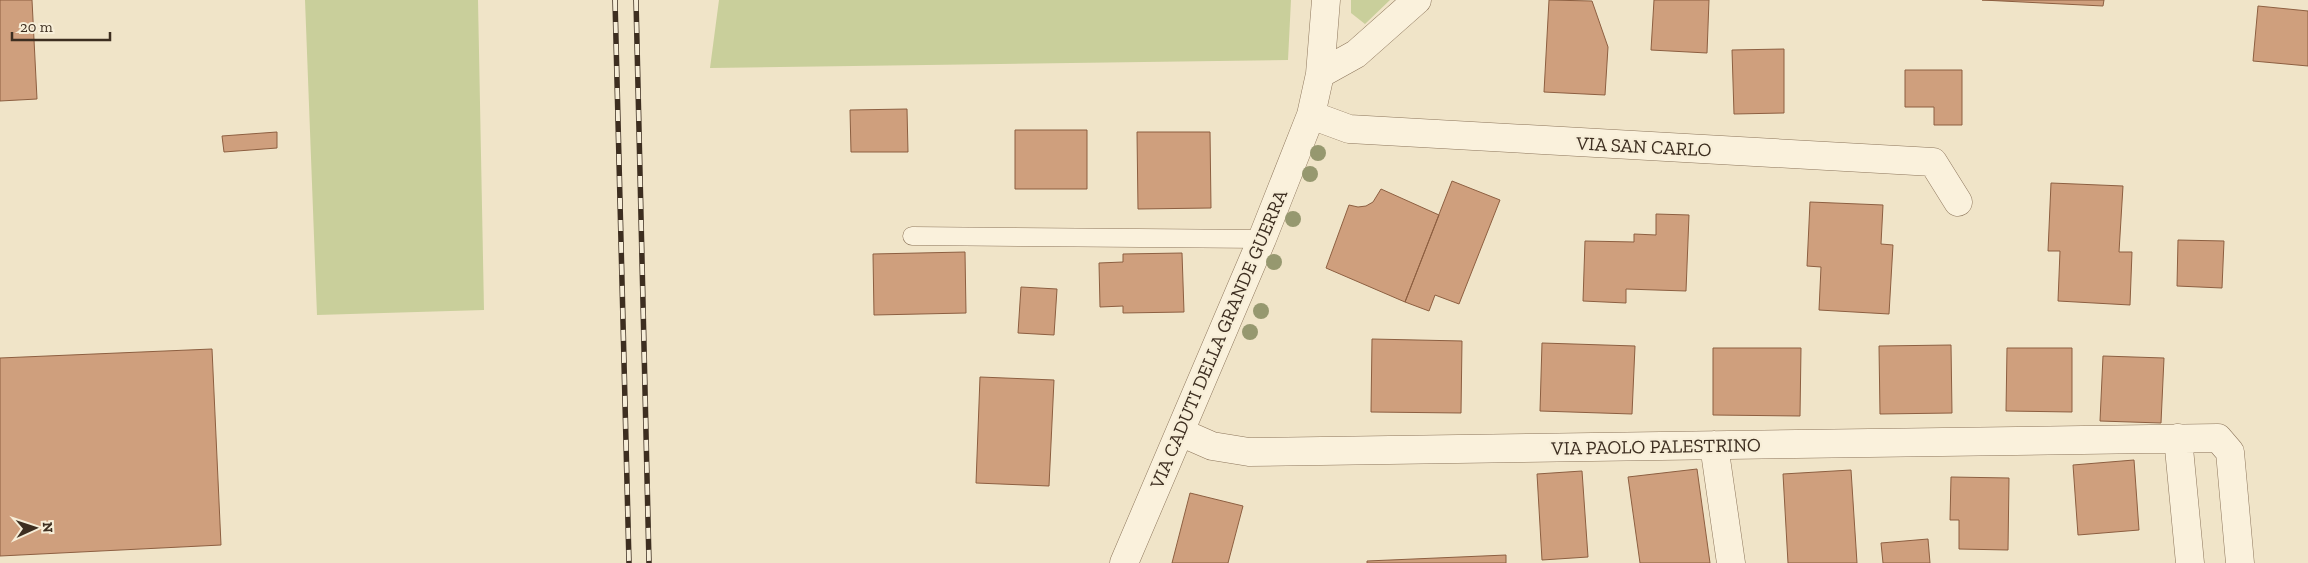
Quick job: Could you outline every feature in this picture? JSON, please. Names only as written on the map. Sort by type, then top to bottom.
[{"type":"street","name":"VIA CADUTI DELLA GRANDE GUERRA","points":[[1124,563],[1262,239],[1311,115],[1320,74],[1326,0]]},
{"type":"street","points":[[1320,74],[1356,54],[1417,0]]},
{"type":"street","name":"VIA SAN CARLO","points":[[1311,115],[1348,130],[1933,162],[1958,202]]},
{"type":"street","name":"VIA PAOLO PALESTRINO","points":[[1180,432],[1212,446],[1249,452],[2218,438],[2230,452],[2240,563]]},
{"type":"street","points":[[2178,438],[2190,563]]},
{"type":"street","points":[[1714,445],[1731,563]]},
{"type":"lane","points":[[912,236],[1262,239]]},
{"type":"green space","points":[[305,0],[478,0],[484,310],[317,315]]},
{"type":"green space","points":[[719,0],[1291,0],[1288,60],[710,68]]},
{"type":"green space","points":[[1351,0],[1390,0],[1365,24],[1351,13]]},
{"type":"building","points":[[0,0],[32,0],[37,99],[0,101]]},
{"type":"building","points":[[1549,0],[1592,1],[1608,47],[1605,95],[1544,92]]},
{"type":"building","points":[[1654,0],[1709,0],[1707,53],[1651,50]]},
{"type":"building","points":[[1982,0],[2104,0],[2103,6]]},
{"type":"building","points":[[2258,6],[2308,11],[2308,66],[2253,61]]},
{"type":"building","points":[[1784,49],[1784,113],[1734,114],[1732,50]]},
{"type":"building","points":[[1905,70],[1962,70],[1962,125],[1934,125],[1934,107],[1905,107]]},
{"type":"building","points":[[907,109],[908,152],[851,152],[850,110]]},
{"type":"building","points":[[1015,130],[1087,130],[1087,189],[1015,189]]},
{"type":"building","points":[[277,132],[277,148],[224,152],[222,136]]},
{"type":"building","points":[[1137,132],[1210,132],[1211,208],[1138,209]]},
{"type":"building","points":[[1452,181],[1500,200],[1459,304],[1435,295],[1429,311],[1405,302]]},
{"type":"building","points":[[2051,183],[2123,186],[2119,252],[2132,252],[2130,305],[2058,301],[2060,251],[2048,251]]},
{"type":"building","points":[[1381,189],[1439,215],[1405,302],[1326,268],[1349,205],[1366,206],[1373,202]]},
{"type":"building","points":[[1810,202],[1883,205],[1881,244],[1893,245],[1889,314],[1819,310],[1821,267],[1807,266]]},
{"type":"building","points":[[1656,214],[1689,215],[1686,291],[1626,289],[1626,303],[1583,301],[1585,241],[1634,242],[1634,234],[1656,235]]},
{"type":"building","points":[[2178,240],[2224,241],[2222,288],[2177,286]]},
{"type":"building","points":[[965,252],[966,313],[874,315],[873,254]]},
{"type":"building","points":[[1182,253],[1184,312],[1123,313],[1123,306],[1100,307],[1099,263],[1123,262],[1123,254]]},
{"type":"building","points":[[1021,287],[1057,289],[1054,335],[1018,333]]},
{"type":"building","points":[[1372,339],[1462,341],[1461,413],[1371,412]]},
{"type":"building","points":[[1542,343],[1635,346],[1632,414],[1540,411]]},
{"type":"building","points":[[1951,345],[1952,413],[1880,414],[1879,346]]},
{"type":"building","points":[[1713,348],[1801,348],[1800,416],[1713,415]]},
{"type":"building","points":[[2007,348],[2072,348],[2072,412],[2006,411]]},
{"type":"building","points":[[212,349],[221,545],[0,556],[0,358]]},
{"type":"building","points":[[2103,356],[2164,358],[2161,423],[2100,421]]},
{"type":"building","points":[[980,377],[1054,380],[1049,486],[976,483]]},
{"type":"building","points":[[2134,460],[2139,530],[2078,535],[2073,465]]},
{"type":"building","points":[[1697,469],[1710,563],[1640,563],[1628,477]]},
{"type":"building","points":[[1851,470],[1857,563],[1788,563],[1783,474]]},
{"type":"building","points":[[1582,471],[1588,557],[1542,560],[1537,474]]},
{"type":"building","points":[[1951,477],[2009,478],[2008,550],[1959,549],[1959,520],[1950,520]]},
{"type":"building","points":[[1190,493],[1243,506],[1228,563],[1172,563]]},
{"type":"building","points":[[1928,539],[1930,563],[1883,563],[1881,543]]},
{"type":"building","points":[[1506,555],[1506,563],[1367,563],[1367,561]]},
{"type":"railway","points":[[615,0],[629,563]]},
{"type":"railway","points":[[636,0],[649,563]]}]
